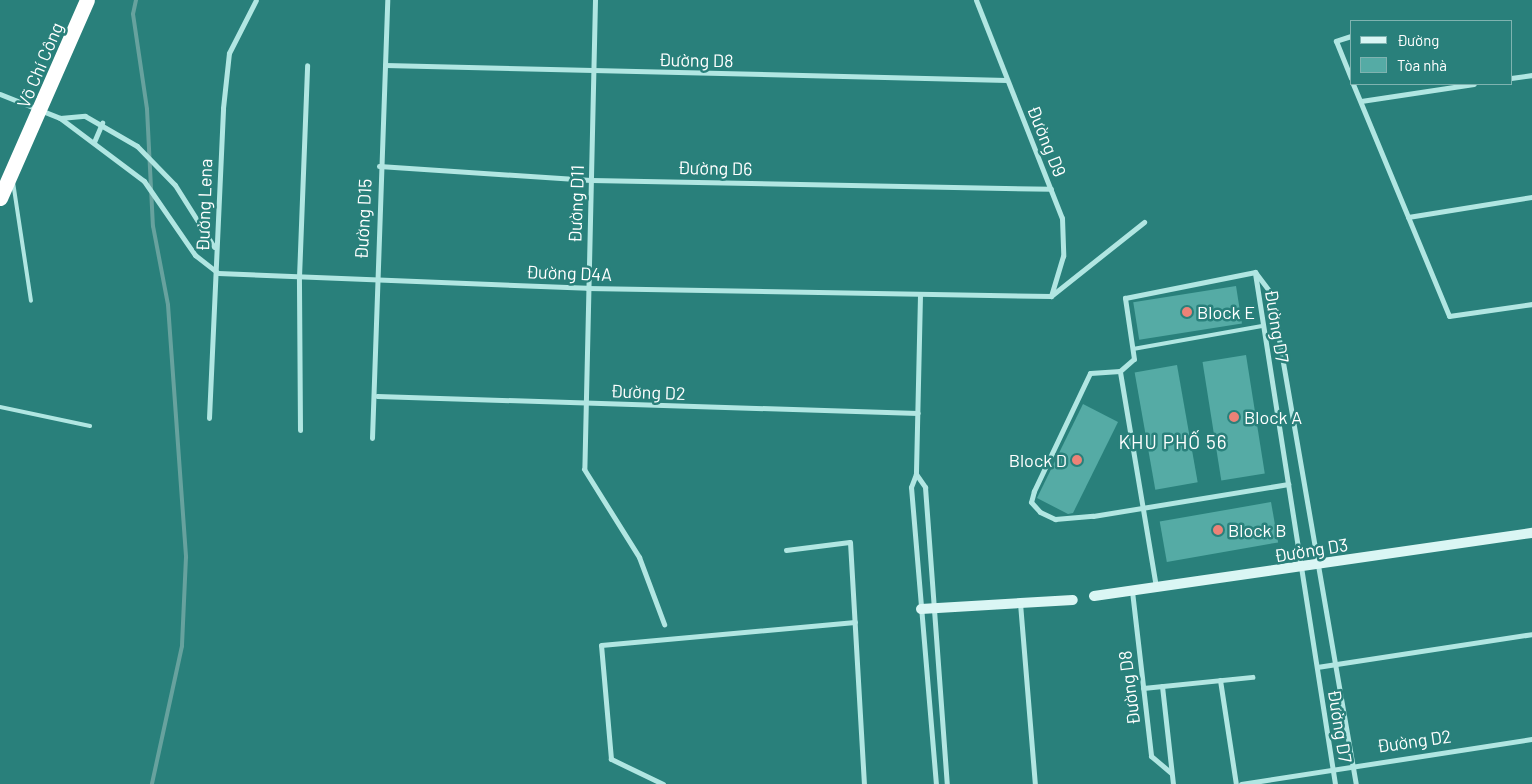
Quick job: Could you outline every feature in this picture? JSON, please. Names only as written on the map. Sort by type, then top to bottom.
[{"type":"highway","name":"Võ Chí Công","points":[[0,198],[41,112],[87,1]]},
{"type":"street","name":"Đường Lena","points":[[209,418],[218,273],[214,248],[229,53],[256,0]]},
{"type":"street","name":"Đường D15","points":[[372,438],[377,396],[374,280],[387,0]]},
{"type":"street","name":"Đường D11","points":[[595,0],[584,469],[639,557],[664,624]]},
{"type":"street","name":"Đường D9","points":[[976,0],[1052,188],[1062,218],[1063,256],[1050,296]]},
{"type":"street","points":[[1350,36],[1336,42],[1350,76]]},
{"type":"street","name":"Đường D8","points":[[385,64],[592,72],[1007,80]]},
{"type":"street","points":[[300,430],[299,277],[307,65]]},
{"type":"street","points":[[1512,78],[1532,75]]},
{"type":"street","points":[[1353,85],[1449,316],[1532,304]]},
{"type":"street","points":[[1360,101],[1467,85]]},
{"type":"street","points":[[0,94],[60,118],[85,116],[102,123],[118,134],[175,185],[214,248]]},
{"type":"street","points":[[60,118],[76,134],[94,142],[120,160],[144,181],[173,226],[195,255],[218,273]]},
{"type":"street","points":[[94,142],[102,123]]},
{"type":"street","name":"Đường D6","points":[[379,166],[591,180],[1052,188]]},
{"type":"street","points":[[1408,217],[1532,197]]},
{"type":"street","points":[[1050,296],[1144,222]]},
{"type":"street","points":[[1255,272],[1125,298],[1134,360],[1120,372],[1101,369],[1090,373],[1031,502],[1055,519],[1142,508],[1288,484]]},
{"type":"street","name":"Đường D7","points":[[1255,272],[1335,784]]},
{"type":"street","name":"Đường D7","points":[[1255,272],[1271,292],[1318,565],[1337,662],[1356,784]]},
{"type":"street","name":"Đường D4A","points":[[218,273],[588,288],[1050,296]]},
{"type":"street","points":[[920,295],[916,474],[912,487],[936,784]]},
{"type":"street","points":[[1120,372],[1156,587]]},
{"type":"street","name":"Đường D2","points":[[377,396],[918,413]]},
{"type":"street","points":[[916,474],[925,487],[932,608],[947,784]]},
{"type":"street","name":"Đường D3","points":[[1094,596],[1301,569],[1532,533]]},
{"type":"street","points":[[786,550],[850,542],[864,784]]},
{"type":"street","name":"Đường D8","points":[[1132,591],[1151,756],[1171,773]]},
{"type":"street","points":[[921,609],[1073,600]]},
{"type":"street","points":[[1020,603],[1034,784]]},
{"type":"street","points":[[662,784],[611,760],[601,645],[855,622]]},
{"type":"street","points":[[1317,667],[1337,662],[1532,634]]},
{"type":"street","points":[[1143,688],[1252,677]]},
{"type":"street","points":[[1220,680],[1236,784]]},
{"type":"street","name":"Đường D8","points":[[1162,686],[1173,784]]},
{"type":"street","name":"Đường D2","points":[[1241,784],[1352,764],[1532,739]]},
{"type":"lane","points":[[12,175],[31,302]]},
{"type":"lane","points":[[1133,349],[1262,326]]},
{"type":"lane","points":[[0,406],[90,426]]},
{"type":"building","name":"Block E","points":[[1236,286],[1242,324],[1139,340],[1133,302]]},
{"type":"building","name":"Block A","points":[[1246,355],[1265,474],[1221,480],[1203,362]]},
{"type":"building","points":[[1177,365],[1198,482],[1155,490],[1135,372]]},
{"type":"building","name":"Block D","points":[[1083,404],[1118,422],[1073,513],[1068,514],[1037,498]]},
{"type":"building","name":"Block B","points":[[1271,502],[1278,542],[1167,562],[1160,522]]},
{"type":"waterway","points":[[136,0],[133,14],[147,109],[153,226],[168,305],[186,557],[182,646],[152,784]]},
{"type":"place","name":"Block E","points":[[1187,312]]},
{"type":"place","name":"Block A","points":[[1234,417]]},
{"type":"place","name":"Block D","points":[[1077,460]]},
{"type":"place","name":"Block B","points":[[1218,530]]},
{"type":"district","name":"KHU PHỐ 56","points":[[1173,442]]}]
